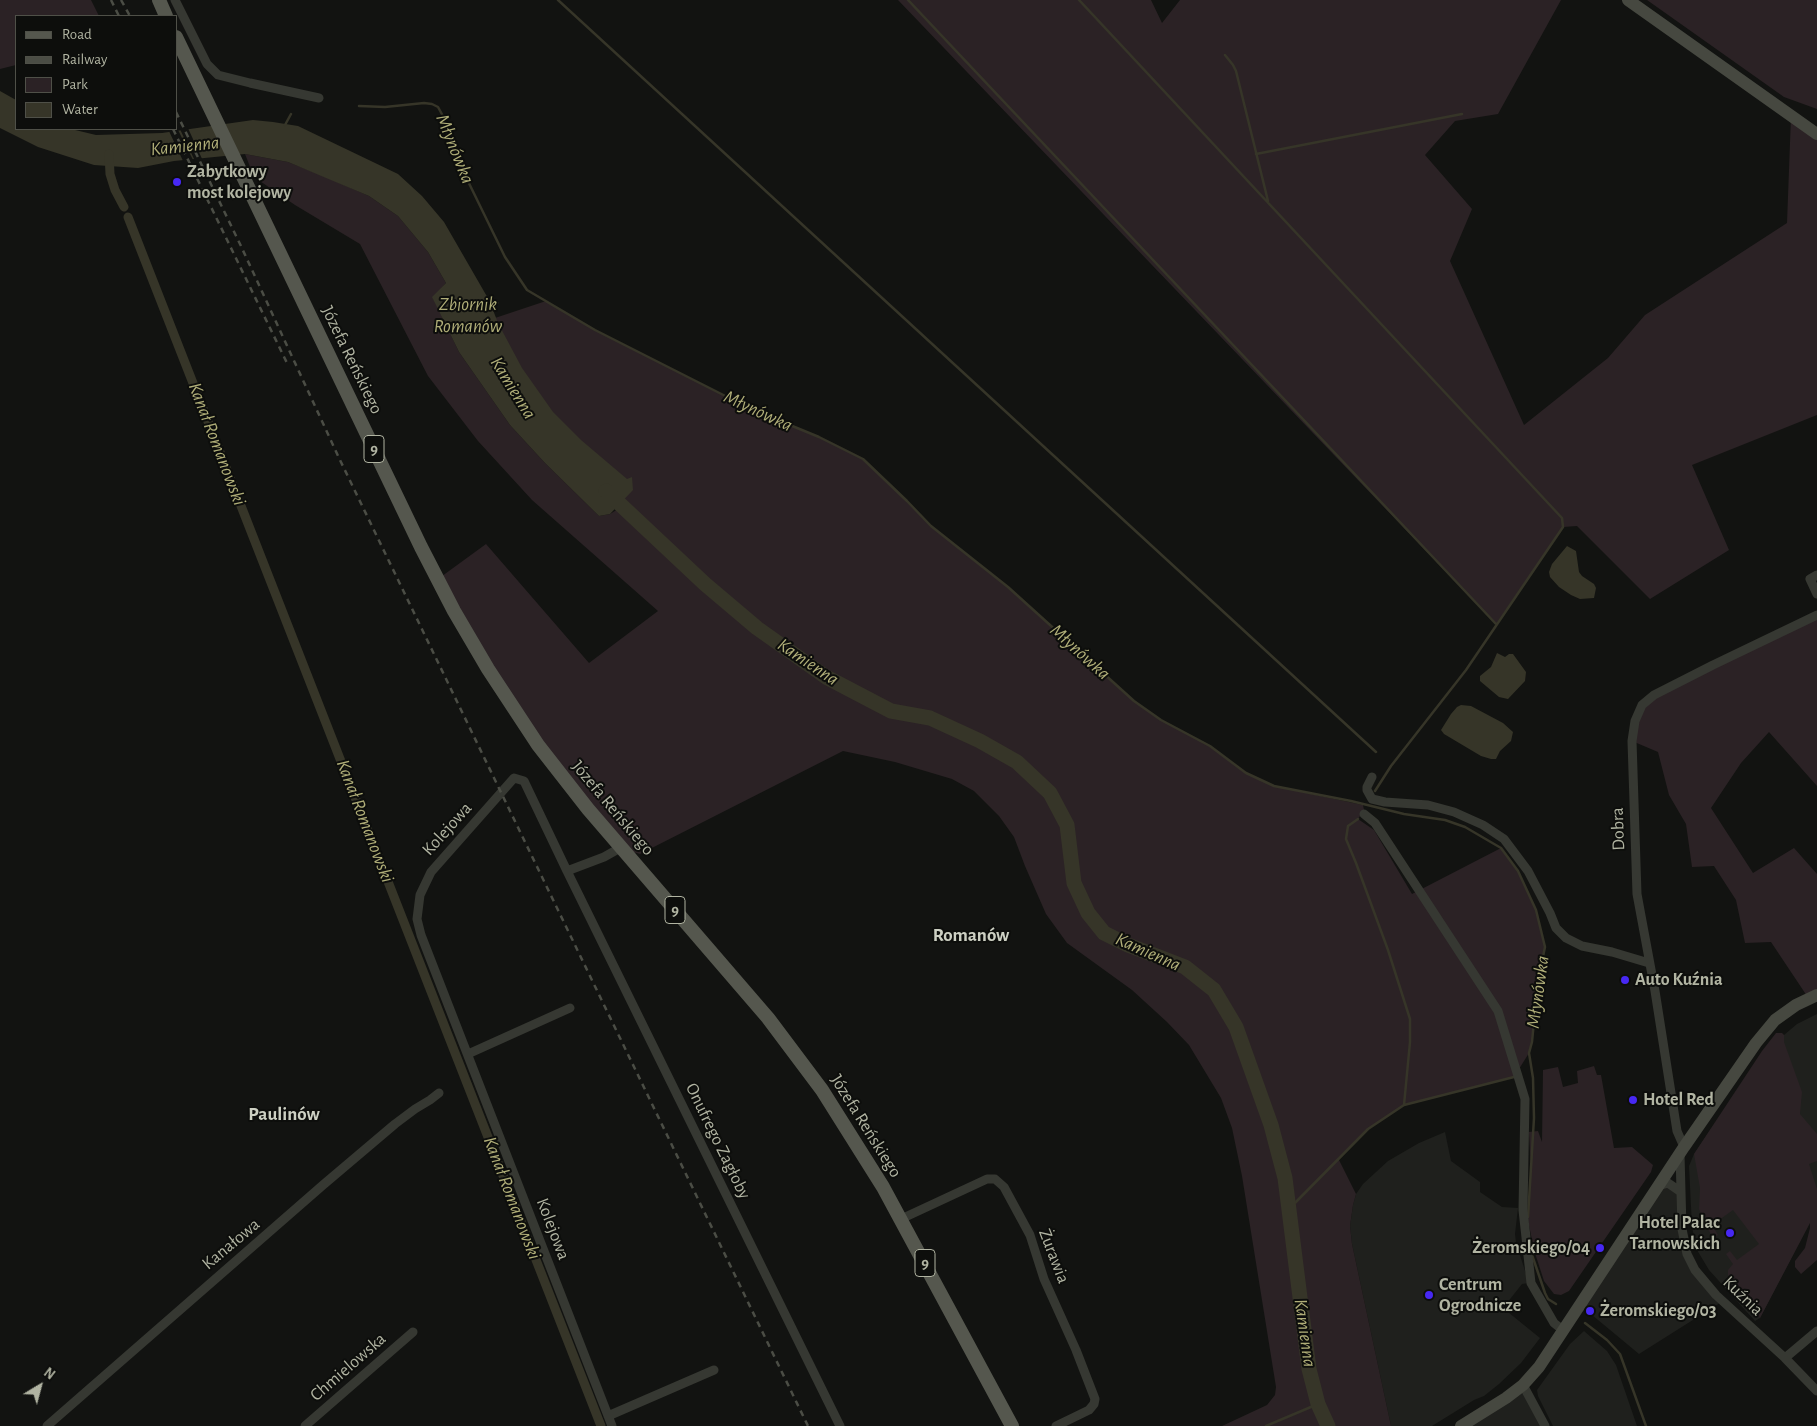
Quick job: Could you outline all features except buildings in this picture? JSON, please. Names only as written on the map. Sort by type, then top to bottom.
[{"type":"main road","points":[[159,0],[166,15]]},
{"type":"main road","name":"Józefa Reńskiego","points":[[178,41],[417,538],[462,626],[538,745],[620,848],[733,976],[797,1055],[855,1139],[901,1219],[1012,1426]]},
{"type":"street","points":[[175,0],[207,64],[218,75],[250,84],[319,98]]},
{"type":"street","points":[[1628,0],[1817,134]]},
{"type":"street","points":[[1817,575],[1810,579],[1817,594]]},
{"type":"street","name":"Dobra","points":[[1682,1150],[1677,1131],[1657,1001],[1637,894],[1632,741],[1637,714],[1648,699],[1654,695],[1817,615]]},
{"type":"street","points":[[1372,777],[1367,787],[1372,799],[1385,802],[1428,805],[1454,812],[1483,825],[1504,839],[1528,871],[1556,928],[1566,938],[1582,946],[1612,952],[1649,963]]},
{"type":"street","name":"Onufrego Zagłoby","points":[[518,778],[524,781],[533,797],[840,1426]]},
{"type":"street","name":"Kolejowa","points":[[518,778],[511,780],[430,872],[420,895],[417,919],[421,935],[612,1426]]},
{"type":"street","points":[[1364,814],[1375,823],[1498,1012],[1525,1099],[1523,1210],[1530,1283],[1554,1323],[1564,1331]]},
{"type":"street","points":[[567,870],[604,857],[620,848]]},
{"type":"street","points":[[1461,1426],[1506,1398],[1523,1385],[1539,1367],[1682,1150],[1766,1029],[1782,1015],[1817,995]]},
{"type":"street","points":[[468,1054],[570,1008]]},
{"type":"street","name":"Kanałowa","points":[[47,1426],[338,1172],[401,1119],[439,1093]]},
{"type":"street","name":"Kuźnia","points":[[1682,1150],[1682,1229],[1687,1254],[1696,1270],[1716,1295],[1785,1358],[1817,1391]]},
{"type":"street","name":"Żurawia","points":[[901,1219],[987,1179],[995,1179],[1004,1187],[1030,1235],[1044,1279],[1076,1350],[1095,1399],[1094,1404],[1089,1410],[1056,1426]]},
{"type":"street","points":[[1658,1186],[1668,1183],[1681,1192]]},
{"type":"street","name":"Chmielowska","points":[[305,1426],[413,1332]]},
{"type":"street","points":[[1785,1358],[1817,1332]]},
{"type":"street","points":[[608,1416],[714,1370]]},
{"type":"street","points":[[1523,1385],[1545,1426]]},
{"type":"shaded area","name":"Hotel Palac Tarnowskich","points":[[1817,1014],[1817,1222],[1810,1222],[1760,1318],[1755,1321],[1709,1270],[1697,1250],[1692,1227],[1689,1166],[1694,1154],[1717,1120],[1767,1059],[1784,1035],[1797,1024]]},
{"type":"shaded area","points":[[1445,1132],[1451,1161],[1480,1182],[1480,1192],[1502,1207],[1518,1208],[1515,1234],[1516,1243],[1529,1283],[1522,1284],[1503,1308],[1540,1338],[1521,1363],[1484,1396],[1474,1400],[1432,1426],[1391,1426],[1352,1244],[1350,1226],[1353,1205],[1356,1194],[1363,1184],[1388,1161],[1419,1143]]},
{"type":"shaded area","points":[[1664,1183],[1681,1192],[1687,1254],[1723,1301],[1639,1354],[1580,1305]]},
{"type":"shaded area","points":[[1584,1331],[1607,1351],[1616,1365],[1637,1426],[1553,1426],[1538,1396],[1537,1390],[1570,1344]]},
{"type":"shaded area","points":[[1523,1385],[1545,1426],[1461,1426]]},
{"type":"green space","points":[[0,0],[91,0],[98,15],[15,15],[15,65],[0,69]]},
{"type":"green space","points":[[898,0],[1151,0],[1162,23],[1180,0],[1561,0],[1498,114],[1455,121],[1425,155],[1472,209],[1450,261],[1524,425],[1608,358],[1645,315],[1787,223],[1791,116],[1817,134],[1817,415],[1692,465],[1729,550],[1650,599],[1577,526],[1563,527],[1496,624]]},
{"type":"green space","points":[[1647,0],[1817,0],[1817,109],[1784,97]]},
{"type":"green space","points":[[245,154],[288,162],[326,177],[369,196],[398,216],[428,252],[446,283],[433,298],[459,352],[510,425],[545,463],[599,516],[610,514],[623,506],[544,437],[474,325],[546,301],[595,330],[751,409],[819,437],[863,459],[931,526],[1008,587],[1134,701],[1161,720],[1210,746],[1246,773],[1274,786],[1363,805],[1364,810],[1358,819],[1374,830],[1412,894],[1501,848],[1518,871],[1536,910],[1545,947],[1538,980],[1532,1042],[1529,1053],[1514,1077],[1404,1105],[1368,1129],[1338,1158],[1356,1194],[1350,1226],[1352,1244],[1391,1426],[1222,1426],[1267,1405],[1275,1395],[1276,1387],[1242,1176],[1232,1128],[1221,1098],[1189,1045],[1167,1022],[1132,990],[1067,943],[1046,914],[1014,837],[999,816],[974,791],[952,779],[895,762],[843,751],[640,854],[620,848],[560,775],[517,715],[470,639],[438,579],[486,544],[589,663],[658,611],[532,500],[478,441],[428,376],[360,244],[295,205],[254,177]]},
{"type":"green space","points":[[1817,615],[1817,786],[1769,732],[1741,763],[1711,808],[1753,873],[1794,848],[1817,874],[1817,995],[1809,999],[1771,942],[1745,943],[1736,900],[1714,866],[1692,867],[1686,824],[1669,795],[1658,752],[1632,741],[1642,705]]},
{"type":"green space","name":"Hotel Palac Tarnowskich","points":[[1776,1033],[1784,1035],[1784,1042],[1802,1092],[1800,1114],[1817,1134],[1817,1161],[1809,1164],[1817,1189],[1817,1260],[1801,1274],[1795,1267],[1795,1261],[1805,1248],[1810,1223],[1760,1318],[1728,1275],[1728,1270],[1733,1264],[1726,1254],[1730,1251],[1737,1260],[1759,1244],[1733,1210],[1712,1225],[1718,1235],[1714,1238],[1707,1228],[1699,1209],[1700,1188],[1694,1154]]},
{"type":"green space","points":[[1594,1066],[1597,1075],[1601,1075],[1614,1148],[1632,1147],[1653,1165],[1651,1172],[1569,1291],[1561,1295],[1554,1294],[1544,1281],[1534,1250],[1528,1220],[1531,1171],[1529,1132],[1538,1131],[1542,1142],[1543,1070],[1558,1067],[1563,1087],[1578,1083],[1577,1071]]},
{"type":"water","name":"Zbiornik Romanów","points":[[0,91],[15,99],[15,130],[75,130],[96,135],[162,133],[253,120],[273,122],[298,126],[398,174],[422,196],[444,222],[489,300],[497,300],[499,303],[493,310],[498,323],[522,368],[553,412],[581,440],[627,479],[632,477],[633,490],[610,514],[599,516],[545,463],[510,425],[459,352],[432,297],[446,283],[428,252],[398,216],[369,196],[288,162],[245,154],[174,161],[138,168],[94,165],[38,147],[0,128]]},
{"type":"water","points":[[1567,546],[1576,551],[1579,572],[1594,584],[1596,588],[1594,598],[1580,599],[1571,595],[1559,587],[1550,577],[1549,572],[1552,564]]},
{"type":"water","points":[[1497,653],[1505,657],[1513,654],[1526,672],[1525,681],[1508,699],[1499,697],[1480,681],[1480,676],[1491,667]]},
{"type":"water","points":[[1461,705],[1471,706],[1503,723],[1513,732],[1511,741],[1500,751],[1496,759],[1481,756],[1444,734],[1441,730],[1451,714]]},
{"type":"pier","points":[[187,126],[203,161],[195,161],[179,127]]},
{"type":"pier","points":[[168,130],[178,130],[194,162],[184,163]]},
{"type":"waterway","points":[[558,0],[1376,752]]},
{"type":"waterway","points":[[908,0],[1496,624]]},
{"type":"waterway","points":[[1079,0],[1562,518],[1563,527],[1466,670],[1391,766],[1375,791]]},
{"type":"waterway","points":[[1225,55],[1236,71],[1268,201]]},
{"type":"waterway","name":"Młynówka","points":[[359,106],[385,107],[424,103],[438,107],[444,118],[449,146],[505,257],[527,290],[595,330],[751,409],[819,437],[863,459],[931,526],[1008,587],[1134,701],[1161,720],[1210,746],[1246,773],[1274,786],[1351,801],[1404,814],[1445,820],[1465,827],[1501,848],[1518,871],[1536,910],[1545,947],[1538,980],[1532,1042],[1529,1053],[1533,1078],[1534,1118],[1528,1217]]},
{"type":"waterway","name":"Młynówka","points":[[285,125],[291,114]]},
{"type":"waterway","points":[[1256,154],[1462,114]]},
{"type":"waterway","name":"Kanał Romanowski","points":[[109,154],[110,174],[115,190],[124,207]]},
{"type":"waterway","name":"Kanał Romanowski","points":[[128,217],[601,1426]]},
{"type":"waterway","name":"Kamienna","points":[[606,491],[705,584],[757,628],[826,677],[891,711],[930,718],[980,741],[1017,762],[1050,793],[1067,825],[1074,883],[1088,913],[1104,933],[1128,945],[1185,967],[1214,990],[1236,1027],[1271,1125],[1285,1178],[1309,1369],[1318,1404],[1328,1426]]},
{"type":"waterway","points":[[1358,819],[1348,826],[1346,839],[1388,950],[1410,1019],[1410,1042],[1404,1105],[1514,1077]]},
{"type":"waterway","points":[[1289,1209],[1368,1129],[1404,1105]]},
{"type":"waterway","name":"Młynówka","points":[[1532,1255],[1545,1293],[1548,1299],[1556,1304]]},
{"type":"waterway","name":"Młynówka","points":[[1585,1323],[1607,1340],[1620,1354],[1646,1426]]},
{"type":"waterway","points":[[1266,1426],[1318,1404]]},
{"type":"railway","points":[[111,0],[118,15]]},
{"type":"railway","points":[[121,0],[129,15]]},
{"type":"railway","points":[[178,116],[240,244],[339,458],[808,1426]]},
{"type":"railway","points":[[173,130],[288,365]]},
{"type":"place","name":"Zabytkowy most kolejowy","points":[[177,182]]},
{"type":"place","name":"Auto Kuźnia","points":[[1625,980]]},
{"type":"place","name":"Hotel Red","points":[[1633,1100]]},
{"type":"place","name":"Hotel Palac Tarnowskich","points":[[1730,1233]]},
{"type":"place","name":"Żeromskiego/04","points":[[1600,1248]]},
{"type":"place","name":"Centrum Ogrodnicze","points":[[1429,1295]]},
{"type":"place","name":"Żeromskiego/03","points":[[1590,1311]]},
{"type":"district","name":"Romanów","points":[[971,935]]},
{"type":"district","name":"Paulinów","points":[[284,1114]]}]
